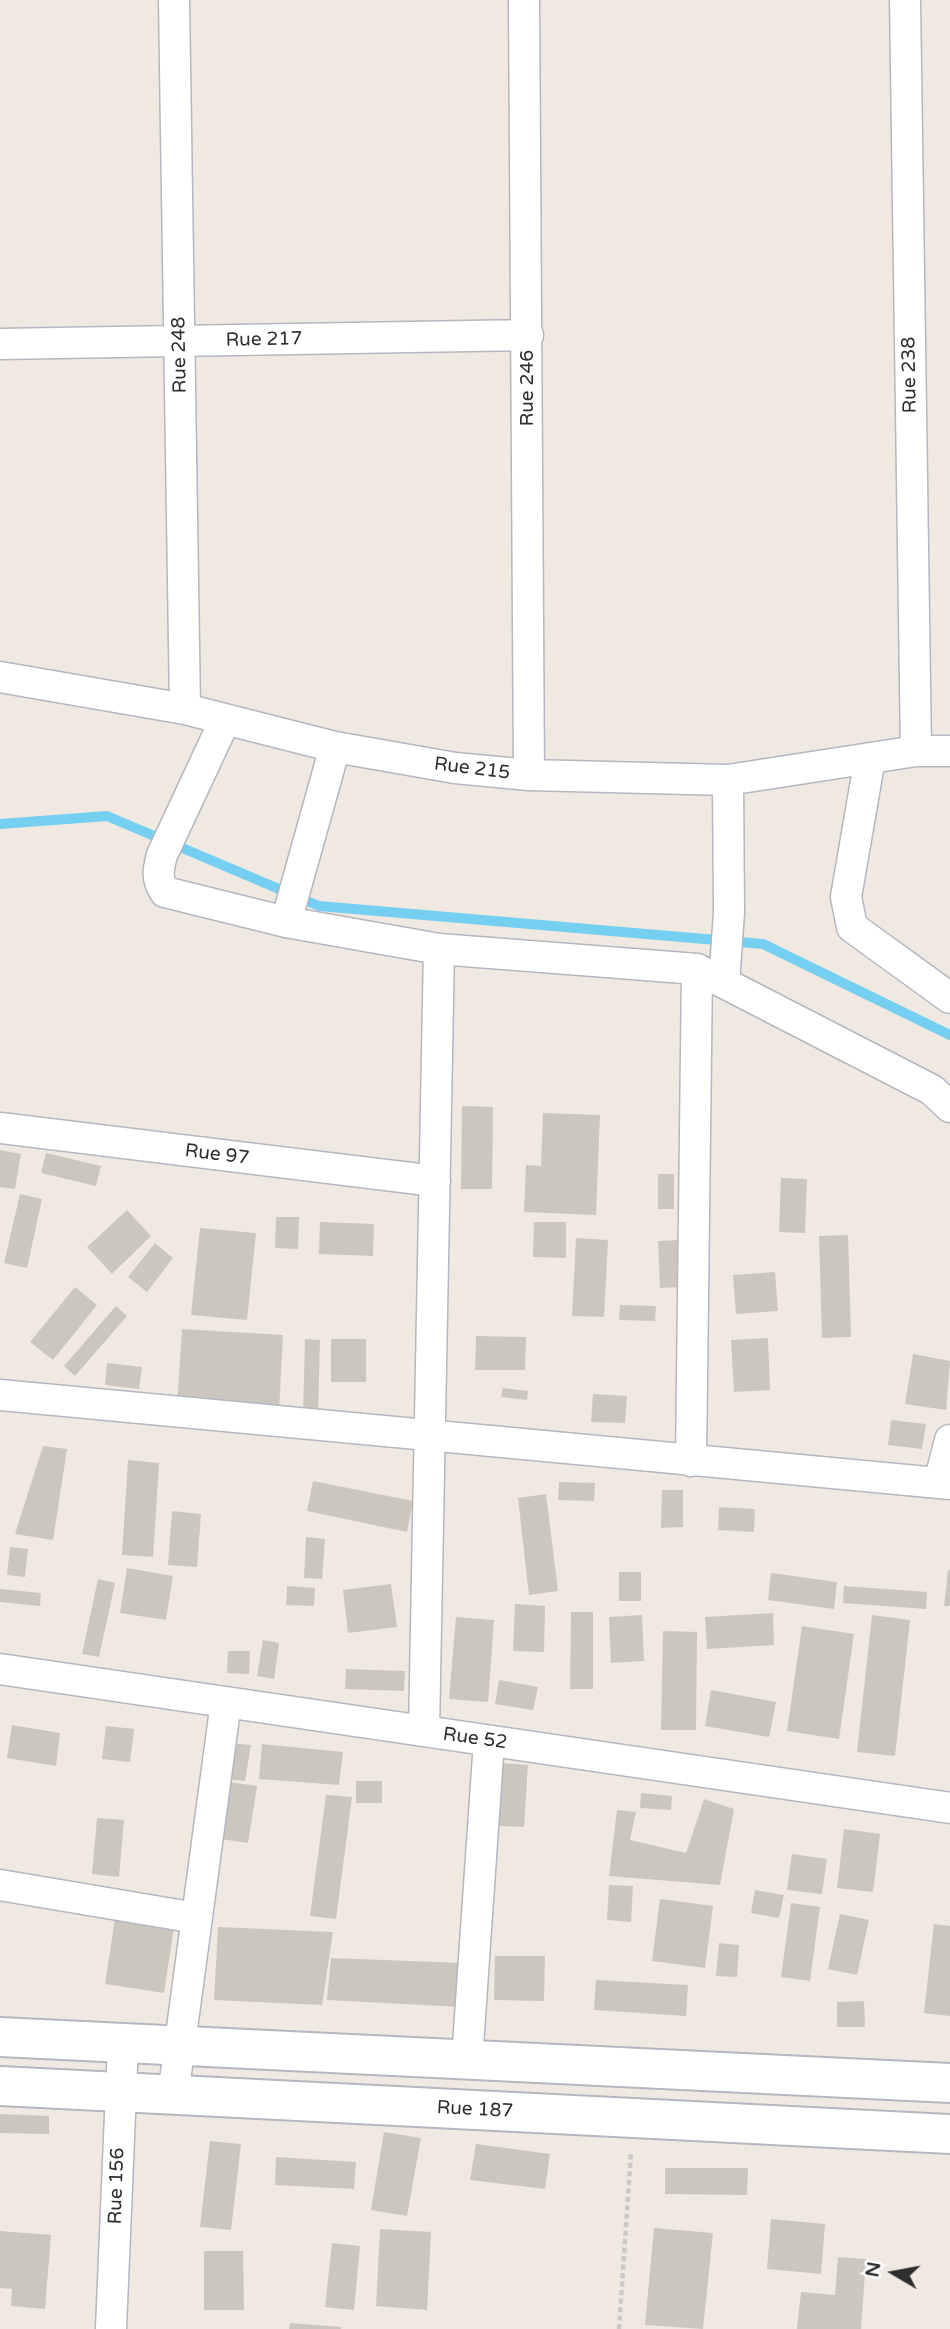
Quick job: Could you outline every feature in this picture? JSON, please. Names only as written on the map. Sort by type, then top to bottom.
[{"type":"street","name":"Rue 248","points":[[174,0],[185,709]]},
{"type":"street","name":"Rue 246","points":[[524,0],[529,775]]},
{"type":"street","name":"Rue 238","points":[[905,0],[916,751]]},
{"type":"street","name":"Rue 217","points":[[0,344],[528,335]]},
{"type":"street","name":"Rue 215","points":[[0,677],[185,709],[335,747],[455,768],[529,775],[728,780],[916,751],[950,751]]},
{"type":"street","points":[[225,720],[191,798],[162,855],[157,871],[159,883],[165,892],[291,903],[439,949],[697,969],[932,1090],[950,1107]]},
{"type":"street","points":[[291,903],[335,747]]},
{"type":"street","points":[[870,758],[846,897],[852,927],[950,998]]},
{"type":"street","points":[[724,983],[729,912],[728,780]]},
{"type":"street","points":[[425,1731],[439,949]]},
{"type":"street","points":[[691,1461],[697,969]]},
{"type":"street","name":"Rue 97","points":[[0,1129],[435,1181]]},
{"type":"street","points":[[0,1395],[944,1483],[950,1440]]},
{"type":"street","name":"Rue 52","points":[[0,1669],[950,1808]]},
{"type":"street","points":[[173,2095],[226,1702]]},
{"type":"street","points":[[467,2060],[489,1741]]},
{"type":"street","points":[[0,1885],[197,1918]]},
{"type":"street","points":[[0,2037],[950,2083]]},
{"type":"street","name":"Rue 156","points":[[111,2329],[123,2043]]},
{"type":"street","name":"Rue 187","points":[[0,2086],[950,2134]]},
{"type":"path","points":[[619,2329],[634,2118]]},
{"type":"building","points":[[462,1106],[493,1107],[492,1189],[461,1189]]},
{"type":"building","points":[[543,1113],[600,1115],[596,1215],[524,1212],[526,1165],[541,1166]]},
{"type":"building","points":[[0,1150],[21,1154],[15,1189],[0,1187]]},
{"type":"building","points":[[46,1153],[101,1166],[96,1186],[41,1173]]},
{"type":"building","points":[[658,1174],[674,1174],[674,1209],[658,1209]]},
{"type":"building","points":[[781,1178],[807,1179],[805,1233],[779,1232]]},
{"type":"building","points":[[20,1194],[42,1199],[27,1268],[4,1263]]},
{"type":"building","points":[[127,1210],[151,1236],[112,1274],[87,1247]]},
{"type":"building","points":[[276,1217],[299,1217],[298,1249],[275,1248]]},
{"type":"building","points":[[320,1222],[374,1224],[373,1256],[319,1254]]},
{"type":"building","points":[[534,1222],[566,1222],[566,1258],[533,1257]]},
{"type":"building","points":[[200,1228],[256,1233],[247,1320],[191,1315]]},
{"type":"building","points":[[848,1235],[851,1337],[822,1338],[819,1236]]},
{"type":"building","points":[[576,1238],[608,1240],[604,1317],[572,1316]]},
{"type":"building","points":[[679,1240],[681,1287],[660,1288],[658,1241]]},
{"type":"building","points":[[155,1243],[173,1258],[147,1292],[128,1277]]},
{"type":"building","points":[[775,1272],[778,1311],[736,1314],[733,1275]]},
{"type":"building","points":[[75,1287],[97,1305],[53,1360],[30,1342]]},
{"type":"building","points":[[620,1305],[656,1306],[655,1321],[619,1320]]},
{"type":"building","points":[[116,1306],[127,1316],[75,1376],[64,1366]]},
{"type":"building","points":[[182,1329],[283,1335],[279,1412],[177,1406]]},
{"type":"building","points":[[476,1336],[526,1337],[525,1370],[475,1370]]},
{"type":"building","points":[[768,1338],[770,1390],[734,1392],[731,1340]]},
{"type":"building","points":[[305,1339],[320,1340],[318,1416],[303,1415]]},
{"type":"building","points":[[331,1339],[366,1339],[366,1382],[331,1382]]},
{"type":"building","points":[[913,1354],[950,1361],[946,1410],[905,1404]]},
{"type":"building","points":[[107,1363],[142,1367],[139,1389],[105,1385]]},
{"type":"building","points":[[503,1388],[528,1391],[527,1400],[501,1397]]},
{"type":"building","points":[[593,1394],[627,1396],[625,1423],[591,1422]]},
{"type":"building","points":[[891,1420],[926,1424],[922,1449],[888,1445]]},
{"type":"building","points":[[43,1446],[67,1449],[53,1540],[15,1534]]},
{"type":"building","points":[[128,1460],[159,1463],[153,1557],[122,1555]]},
{"type":"building","points":[[313,1481],[413,1501],[407,1532],[307,1511]]},
{"type":"building","points":[[559,1482],[595,1483],[594,1501],[558,1500]]},
{"type":"building","points":[[662,1490],[683,1490],[683,1527],[661,1528]]},
{"type":"building","points":[[546,1494],[558,1591],[529,1595],[518,1498]]},
{"type":"building","points":[[719,1507],[755,1509],[754,1532],[718,1530]]},
{"type":"building","points":[[172,1511],[201,1514],[197,1567],[168,1565]]},
{"type":"building","points":[[306,1537],[325,1539],[322,1579],[304,1578]]},
{"type":"building","points":[[10,1547],[28,1549],[25,1577],[7,1575]]},
{"type":"building","points":[[127,1568],[173,1576],[166,1620],[120,1613]]},
{"type":"building","points":[[948,1570],[950,1606],[944,1606]]},
{"type":"building","points":[[619,1572],[641,1572],[641,1601],[619,1601]]},
{"type":"building","points":[[771,1573],[837,1582],[834,1609],[768,1600]]},
{"type":"building","points":[[98,1579],[115,1583],[99,1657],[82,1654]]},
{"type":"building","points":[[391,1584],[397,1627],[348,1633],[343,1590]]},
{"type":"building","points":[[287,1586],[315,1588],[314,1606],[286,1605]]},
{"type":"building","points":[[844,1586],[927,1592],[926,1609],[843,1603]]},
{"type":"building","points":[[0,1589],[41,1593],[40,1606],[0,1602]]},
{"type":"building","points":[[515,1604],[545,1606],[544,1652],[513,1651]]},
{"type":"building","points":[[571,1612],[593,1612],[593,1689],[570,1689]]},
{"type":"building","points":[[773,1613],[774,1645],[707,1649],[705,1617]]},
{"type":"building","points":[[642,1615],[644,1661],[611,1663],[609,1617]]},
{"type":"building","points":[[872,1615],[910,1620],[895,1756],[857,1752]]},
{"type":"building","points":[[456,1617],[494,1620],[488,1702],[449,1699]]},
{"type":"building","points":[[802,1626],[854,1634],[839,1739],[787,1731]]},
{"type":"building","points":[[663,1631],[697,1632],[696,1730],[661,1730]]},
{"type":"building","points":[[263,1640],[279,1643],[274,1679],[257,1676]]},
{"type":"building","points":[[228,1651],[250,1651],[249,1674],[227,1673]]},
{"type":"building","points":[[346,1669],[405,1671],[404,1691],[345,1689]]},
{"type":"building","points":[[499,1680],[538,1687],[533,1710],[495,1704]]},
{"type":"building","points":[[711,1690],[776,1702],[769,1737],[705,1726]]},
{"type":"building","points":[[12,1725],[60,1733],[56,1766],[7,1758]]},
{"type":"building","points":[[106,1726],[134,1729],[130,1762],[102,1759]]},
{"type":"building","points":[[230,1743],[251,1745],[245,1781],[225,1779]]},
{"type":"building","points":[[262,1744],[343,1752],[339,1785],[259,1779]]},
{"type":"building","points":[[501,1763],[528,1765],[524,1827],[497,1826]]},
{"type":"building","points":[[222,1781],[257,1786],[248,1843],[214,1838]]},
{"type":"building","points":[[356,1781],[382,1781],[382,1803],[356,1803]]},
{"type":"building","points":[[641,1793],[672,1796],[671,1810],[640,1808]]},
{"type":"building","points":[[326,1795],[352,1797],[336,1919],[310,1916]]},
{"type":"building","points":[[704,1799],[734,1809],[720,1885],[609,1876],[617,1810],[636,1812],[630,1840],[686,1853]]},
{"type":"building","points":[[97,1818],[124,1820],[119,1877],[92,1874]]},
{"type":"building","points":[[844,1829],[880,1834],[873,1892],[837,1888]]},
{"type":"building","points":[[792,1854],[827,1859],[822,1894],[787,1890]]},
{"type":"building","points":[[609,1885],[633,1886],[631,1922],[607,1920]]},
{"type":"building","points":[[755,1890],[784,1895],[779,1918],[751,1913]]},
{"type":"building","points":[[660,1899],[713,1906],[705,1968],[652,1961]]},
{"type":"building","points":[[791,1903],[820,1907],[810,1981],[781,1977]]},
{"type":"building","points":[[840,1914],[869,1920],[857,1975],[828,1969]]},
{"type":"building","points":[[115,1918],[174,1927],[164,1993],[105,1984]]},
{"type":"building","points":[[934,1924],[950,1926],[950,2016],[924,2013]]},
{"type":"building","points":[[218,1927],[333,1932],[322,2005],[214,2000]]},
{"type":"building","points":[[719,1943],[739,1945],[737,1977],[716,1976]]},
{"type":"building","points":[[495,1956],[545,1956],[544,2001],[494,2000]]},
{"type":"building","points":[[331,1958],[463,1963],[462,2007],[327,2000]]},
{"type":"building","points":[[596,1980],[688,1985],[686,2016],[594,2010]]},
{"type":"building","points":[[864,2001],[865,2027],[837,2027],[837,2002]]},
{"type":"building","points":[[0,2114],[49,2116],[49,2134],[0,2133]]},
{"type":"building","points":[[384,2132],[421,2138],[407,2216],[371,2210]]},
{"type":"building","points":[[210,2141],[241,2144],[231,2230],[200,2227]]},
{"type":"building","points":[[476,2144],[550,2154],[545,2189],[470,2180]]},
{"type":"building","points":[[276,2157],[356,2162],[354,2189],[275,2185]]},
{"type":"building","points":[[665,2168],[748,2168],[747,2195],[665,2194]]},
{"type":"building","points":[[771,2219],[825,2224],[821,2274],[767,2269]]},
{"type":"building","points":[[654,2228],[713,2233],[703,2329],[645,2325]]},
{"type":"building","points":[[380,2229],[431,2232],[427,2310],[376,2306]]},
{"type":"building","points":[[0,2231],[51,2235],[45,2309],[11,2306],[12,2289],[0,2288]]},
{"type":"building","points":[[332,2243],[360,2246],[354,2310],[325,2307]]},
{"type":"building","points":[[204,2251],[243,2251],[244,2310],[204,2310]]},
{"type":"building","points":[[838,2257],[866,2259],[861,2329],[797,2329],[801,2292],[835,2295]]},
{"type":"building","points":[[290,2323],[341,2327],[341,2329],[289,2329]]},
{"type":"waterway","points":[[0,824],[107,816],[319,906],[763,944],[950,1035]]}]
